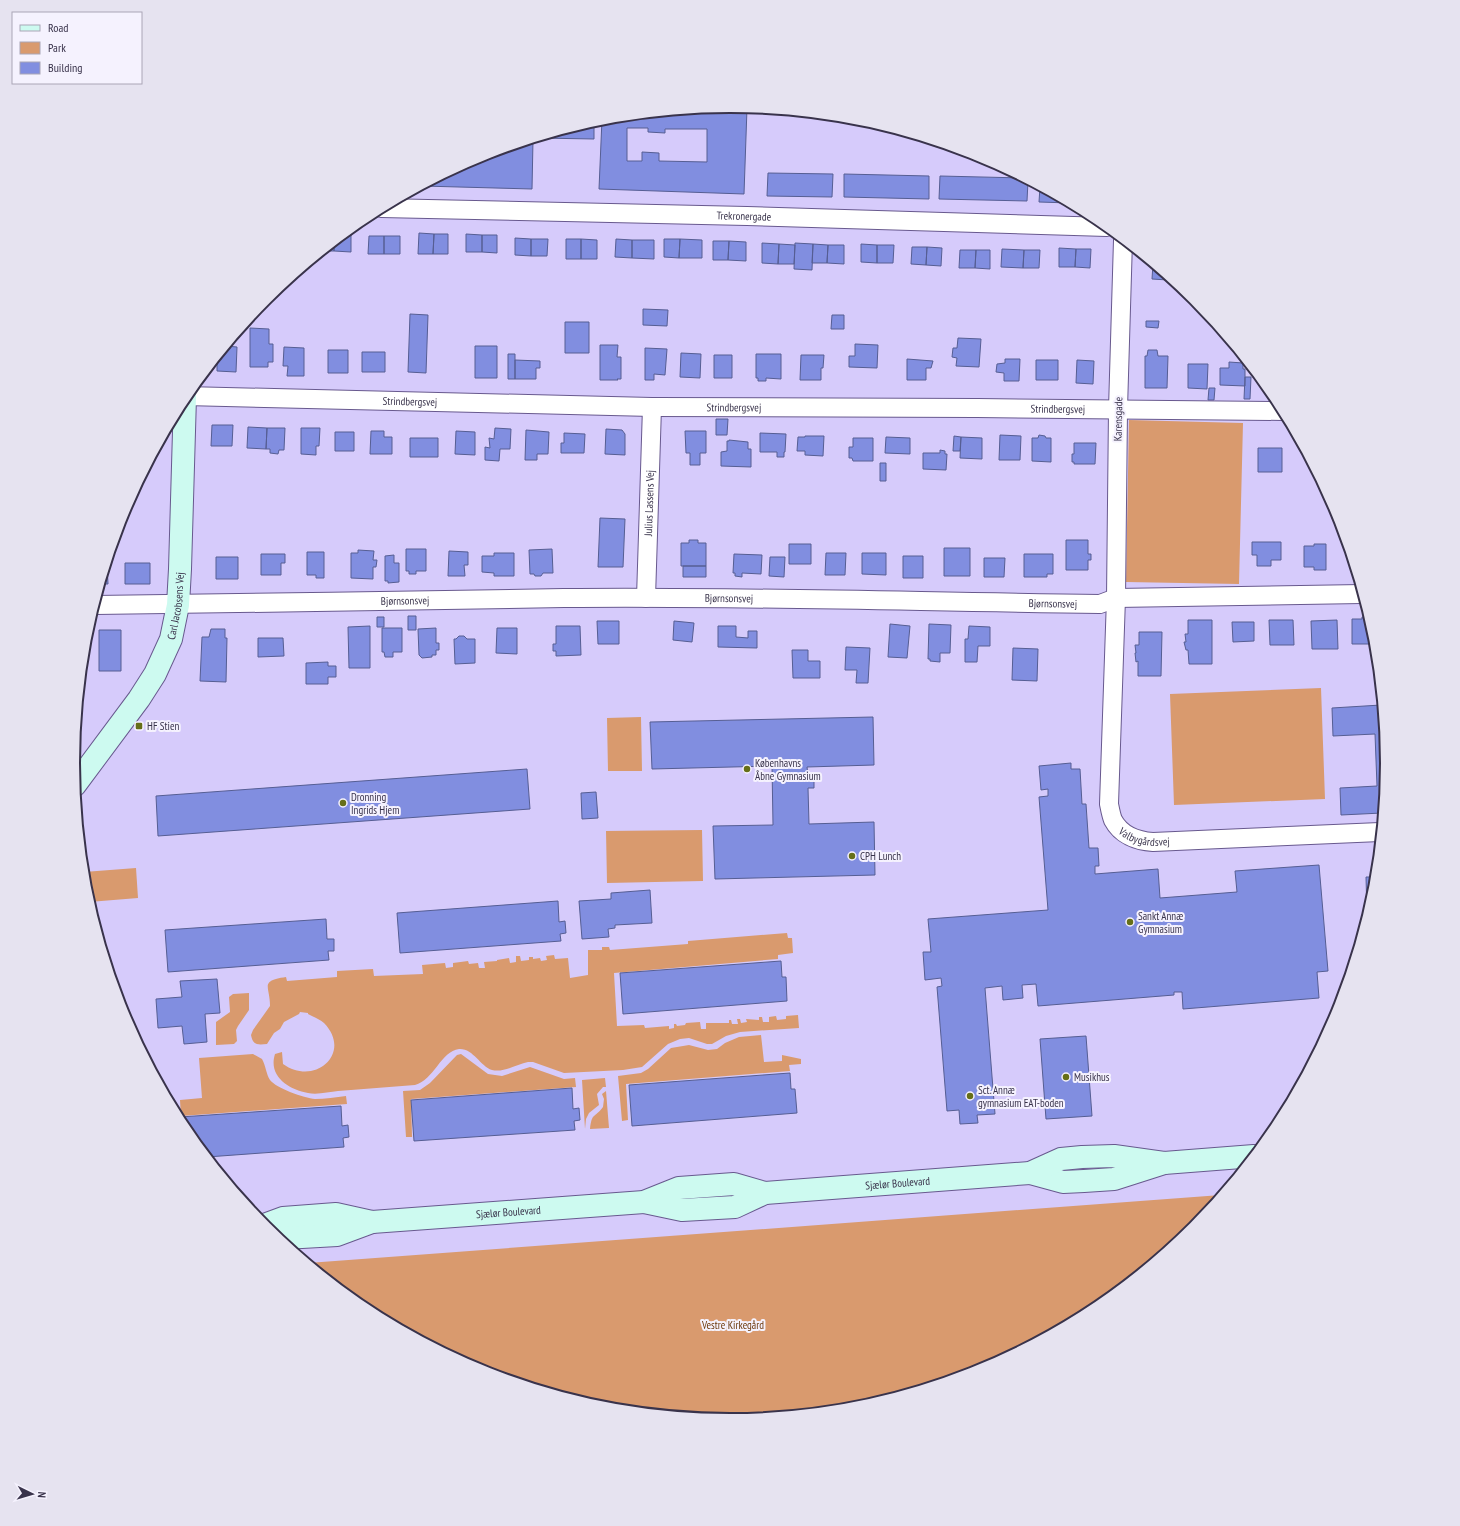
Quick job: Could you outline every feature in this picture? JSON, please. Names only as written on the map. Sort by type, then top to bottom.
[{"type":"street","name":"Trekronergade","points":[[392,208],[747,216],[1096,227]]},
{"type":"street","name":"Karensgade","points":[[1116,598],[1118,409],[1123,245]]},
{"type":"street","name":"Strindbergsvej","points":[[193,397],[652,407],[1276,411]]},
{"type":"street","name":"Julius Lassens Vej","points":[[646,598],[652,407]]},
{"type":"street","name":"Carl Jacobsens Vej","points":[[80,778],[139,699],[155,674],[171,638],[178,605],[185,410]]},
{"type":"street","name":"Bjørnsonsvej","points":[[99,606],[565,598],[1100,604],[1116,598],[1358,594]]},
{"type":"street","name":"Valbygårdsvej","points":[[1116,598],[1109,804],[1113,820],[1124,833],[1139,841],[1153,842],[1376,832]]},
{"type":"street","name":"Sjælør Boulevard","points":[[286,1238],[337,1235],[372,1222],[644,1202],[679,1188],[734,1184],[765,1193],[1030,1173],[1061,1159],[1082,1157],[1114,1156],[1164,1163],[1248,1156]]},
{"type":"street","name":"Sjælør Boulevard","points":[[270,1223],[282,1218],[336,1214],[372,1222]]},
{"type":"green space","points":[[1129,420],[1243,423],[1239,584],[1126,582]]},
{"type":"green space","points":[[1321,688],[1325,799],[1174,805],[1170,694]]},
{"type":"green space","points":[[641,717],[642,771],[608,771],[607,718]]},
{"type":"green space","points":[[702,830],[703,881],[607,883],[606,831]]},
{"type":"green space","points":[[136,868],[138,898],[95,902],[89,872]]},
{"type":"green space","points":[[787,933],[788,938],[792,938],[793,953],[778,955],[778,959],[614,973],[617,1026],[644,1025],[645,1028],[669,1026],[669,1029],[674,1028],[674,1024],[677,1026],[685,1025],[686,1023],[700,1022],[701,1029],[706,1029],[706,1023],[729,1023],[729,1020],[731,1020],[732,1024],[738,1024],[737,1019],[740,1019],[741,1023],[747,1022],[746,1019],[759,1020],[759,1017],[762,1017],[763,1022],[769,1022],[769,1017],[776,1016],[777,1020],[786,1019],[786,1016],[798,1015],[799,1028],[740,1032],[726,1036],[712,1044],[707,1044],[689,1038],[680,1039],[668,1044],[642,1067],[623,1070],[564,1073],[533,1062],[528,1062],[497,1071],[488,1068],[468,1051],[459,1049],[447,1055],[427,1078],[415,1085],[312,1094],[293,1088],[281,1080],[274,1069],[275,1054],[282,1052],[283,1064],[295,1070],[307,1072],[318,1069],[326,1063],[332,1055],[334,1045],[332,1034],[324,1023],[308,1013],[300,1012],[284,1022],[267,1044],[254,1043],[251,1035],[270,1006],[268,989],[269,983],[272,980],[286,977],[287,981],[337,977],[337,971],[373,969],[374,976],[423,974],[422,965],[445,963],[446,968],[453,967],[453,963],[468,961],[469,964],[478,963],[479,968],[485,968],[484,962],[509,958],[510,963],[516,962],[516,956],[520,956],[521,961],[529,960],[529,957],[533,957],[533,959],[540,958],[541,961],[547,960],[546,956],[554,955],[555,959],[568,958],[570,978],[588,975],[588,950],[602,950],[602,947],[609,947],[610,950],[688,944],[688,941]]},
{"type":"green space","points":[[249,993],[249,1010],[236,1030],[237,1041],[234,1044],[216,1045],[216,1022],[230,1012],[229,997],[233,994]]},
{"type":"green space","points":[[761,1035],[764,1062],[782,1061],[782,1055],[801,1059],[801,1064],[789,1065],[790,1071],[626,1084],[628,1120],[622,1121],[618,1076],[641,1073],[648,1069],[671,1048],[689,1045],[708,1050],[717,1049],[725,1043],[739,1037]]},
{"type":"green space","points":[[253,1054],[262,1059],[270,1080],[278,1086],[298,1095],[315,1099],[346,1096],[347,1104],[185,1116],[181,1109],[180,1100],[202,1098],[199,1058]]},
{"type":"green space","points":[[461,1054],[488,1074],[502,1076],[530,1067],[564,1079],[575,1078],[576,1087],[411,1099],[412,1137],[406,1137],[403,1091],[420,1090],[430,1083],[457,1055]]},
{"type":"green space","points":[[605,1078],[606,1087],[603,1087],[597,1094],[599,1105],[589,1113],[586,1119],[585,1129],[582,1080]]},
{"type":"green space","points":[[606,1091],[609,1128],[590,1129],[593,1118],[603,1107],[604,1099],[602,1094]]},
{"type":"green space","name":"Vestre Kirkegård","points":[[1216,1195],[1190,1223],[1159,1252],[1126,1279],[1055,1326],[1017,1346],[979,1364],[939,1379],[898,1391],[857,1401],[773,1412],[687,1412],[645,1407],[603,1401],[521,1379],[481,1364],[405,1326],[334,1279],[314,1263]]},
{"type":"building","points":[[747,113],[744,194],[599,189],[602,125],[687,114]],"holes":[[[627,128],[648,128],[648,132],[665,133],[665,129],[707,129],[707,162],[659,161],[659,153],[642,152],[642,161],[627,161]]]},
{"type":"building","points":[[594,127],[594,139],[551,138]]},
{"type":"building","points":[[533,144],[532,189],[431,186],[481,162]]},
{"type":"building","points":[[768,173],[833,174],[832,197],[767,196]]},
{"type":"building","points":[[844,174],[929,176],[929,199],[844,197]]},
{"type":"building","points":[[940,176],[1012,178],[1028,186],[1027,201],[939,199]]},
{"type":"building","points":[[1040,192],[1059,203],[1039,202]]},
{"type":"building","points":[[419,233],[434,234],[433,254],[418,254]]},
{"type":"building","points":[[434,234],[448,234],[448,254],[433,254]]},
{"type":"building","points":[[466,234],[482,235],[482,252],[466,252]]},
{"type":"building","points":[[351,235],[351,252],[334,251],[334,247]]},
{"type":"building","points":[[482,235],[497,235],[497,253],[482,252]]},
{"type":"building","points":[[369,236],[384,236],[384,254],[368,254]]},
{"type":"building","points":[[384,236],[400,236],[400,254],[384,254]]},
{"type":"building","points":[[515,238],[531,239],[531,256],[515,255]]},
{"type":"building","points":[[531,239],[548,239],[547,256],[531,256]]},
{"type":"building","points":[[566,239],[581,239],[581,259],[566,259]]},
{"type":"building","points":[[581,239],[597,240],[597,259],[581,259]]},
{"type":"building","points":[[616,239],[632,240],[632,258],[615,257]]},
{"type":"building","points":[[664,239],[680,239],[679,258],[664,257]]},
{"type":"building","points":[[680,239],[702,240],[702,258],[679,258]]},
{"type":"building","points":[[632,240],[654,240],[654,259],[632,258]]},
{"type":"building","points":[[713,241],[729,241],[728,260],[713,260]]},
{"type":"building","points":[[729,241],[746,242],[746,261],[728,260]]},
{"type":"building","points":[[762,243],[779,244],[778,264],[762,263]]},
{"type":"building","points":[[795,243],[813,244],[812,270],[794,269]]},
{"type":"building","points":[[779,244],[795,245],[794,264],[778,264]]},
{"type":"building","points":[[813,244],[828,245],[827,263],[812,263]]},
{"type":"building","points":[[861,244],[877,245],[877,263],[861,262]]},
{"type":"building","points":[[828,245],[844,245],[844,264],[827,263]]},
{"type":"building","points":[[877,245],[894,245],[893,263],[877,263]]},
{"type":"building","points":[[912,247],[927,247],[926,265],[911,264]]},
{"type":"building","points":[[927,247],[942,248],[941,266],[926,265]]},
{"type":"building","points":[[1059,248],[1076,249],[1075,267],[1059,267]]},
{"type":"building","points":[[1002,249],[1024,250],[1023,268],[1001,267]]},
{"type":"building","points":[[1076,249],[1091,249],[1090,268],[1075,267]]},
{"type":"building","points":[[960,250],[976,250],[975,268],[959,268]]},
{"type":"building","points":[[976,250],[990,250],[990,269],[975,268]]},
{"type":"building","points":[[1024,250],[1040,250],[1039,268],[1023,268]]},
{"type":"building","points":[[1153,269],[1165,280],[1152,279]]},
{"type":"building","points":[[643,309],[668,310],[667,326],[643,325]]},
{"type":"building","points":[[410,314],[428,315],[426,373],[408,372]]},
{"type":"building","points":[[832,315],[844,315],[844,329],[831,329]]},
{"type":"building","points":[[1146,321],[1159,321],[1158,328],[1146,327]]},
{"type":"building","points":[[565,322],[589,322],[589,353],[565,353]]},
{"type":"building","points":[[250,328],[269,329],[269,344],[273,344],[273,362],[268,362],[268,367],[250,367]]},
{"type":"building","points":[[958,338],[981,339],[979,367],[956,366],[957,358],[952,357],[953,348],[957,348]]},
{"type":"building","points":[[855,344],[878,345],[877,368],[849,367],[849,356],[855,356]]},
{"type":"building","points":[[600,345],[618,345],[617,357],[621,357],[621,379],[600,380]]},
{"type":"building","points":[[231,346],[237,347],[236,372],[217,371],[217,363]]},
{"type":"building","points":[[475,346],[497,346],[497,378],[475,378]]},
{"type":"building","points":[[284,347],[304,348],[304,376],[287,376],[288,366],[283,366]]},
{"type":"building","points":[[645,348],[667,349],[665,375],[654,374],[654,380],[645,380]]},
{"type":"building","points":[[328,350],[348,350],[348,373],[328,373]]},
{"type":"building","points":[[1148,350],[1157,350],[1158,356],[1168,356],[1167,388],[1145,388],[1145,356],[1147,356]]},
{"type":"building","points":[[362,352],[385,352],[385,372],[362,372]]},
{"type":"building","points":[[681,353],[701,354],[700,378],[680,377]]},
{"type":"building","points":[[508,354],[515,354],[515,379],[508,379]]},
{"type":"building","points":[[756,354],[781,354],[781,379],[766,378],[766,381],[758,381],[758,378],[756,378]]},
{"type":"building","points":[[714,355],[732,355],[732,378],[714,378]]},
{"type":"building","points":[[801,355],[824,355],[823,368],[821,368],[821,380],[800,380]]},
{"type":"building","points":[[907,359],[933,361],[931,368],[926,368],[926,380],[907,380]]},
{"type":"building","points":[[1005,359],[1020,359],[1019,381],[1004,381],[1004,373],[996,372],[997,364],[1005,363]]},
{"type":"building","points":[[515,360],[540,361],[540,368],[536,368],[536,379],[515,379]]},
{"type":"building","points":[[1036,360],[1058,360],[1058,380],[1036,380]]},
{"type":"building","points":[[1077,360],[1094,361],[1093,384],[1076,383]]},
{"type":"building","points":[[1229,362],[1243,363],[1243,369],[1245,369],[1245,386],[1220,385],[1220,368],[1229,368]]},
{"type":"building","points":[[1188,364],[1208,364],[1207,389],[1188,388]]},
{"type":"building","points":[[1245,377],[1251,377],[1250,399],[1244,399]]},
{"type":"building","points":[[1209,388],[1215,388],[1214,400],[1208,400]]},
{"type":"building","points":[[716,419],[728,419],[727,435],[716,435]]},
{"type":"building","points":[[212,425],[233,425],[232,446],[211,446]]},
{"type":"building","points":[[248,427],[267,428],[266,449],[247,448]]},
{"type":"building","points":[[267,428],[285,428],[284,450],[279,450],[278,454],[270,453],[270,449],[266,449]]},
{"type":"building","points":[[301,428],[320,428],[319,446],[316,446],[316,455],[301,454]]},
{"type":"building","points":[[495,428],[511,429],[510,449],[500,449],[499,461],[485,460],[485,447],[490,448],[489,438],[494,439]]},
{"type":"building","points":[[606,429],[622,430],[625,434],[625,455],[605,454]]},
{"type":"building","points":[[526,430],[549,432],[548,454],[537,454],[537,460],[525,460]]},
{"type":"building","points":[[371,431],[384,431],[384,437],[392,437],[392,454],[370,454]]},
{"type":"building","points":[[456,431],[475,432],[475,455],[455,454]]},
{"type":"building","points":[[685,431],[706,431],[706,453],[700,453],[700,465],[690,465],[690,453],[686,453]]},
{"type":"building","points":[[335,432],[354,432],[354,451],[335,451]]},
{"type":"building","points":[[564,433],[585,434],[584,453],[561,453],[561,443],[564,443]]},
{"type":"building","points":[[760,433],[786,434],[784,457],[777,457],[777,452],[760,452]]},
{"type":"building","points":[[1000,435],[1021,436],[1020,460],[999,460]]},
{"type":"building","points":[[1039,435],[1045,436],[1046,438],[1051,438],[1051,462],[1032,461],[1032,438],[1038,438]]},
{"type":"building","points":[[824,436],[823,456],[805,455],[805,451],[797,451],[798,437]]},
{"type":"building","points":[[954,436],[961,437],[960,451],[953,451]]},
{"type":"building","points":[[886,437],[910,438],[910,454],[885,453]]},
{"type":"building","points":[[961,437],[982,438],[982,459],[960,458]]},
{"type":"building","points":[[410,438],[438,438],[438,457],[410,457]]},
{"type":"building","points":[[853,438],[873,438],[873,461],[853,461],[852,458],[849,458],[849,447],[853,447]]},
{"type":"building","points":[[727,441],[748,442],[748,449],[751,449],[751,467],[721,466],[721,452],[727,451]]},
{"type":"building","points":[[1074,443],[1096,443],[1095,464],[1074,464],[1074,462],[1072,462]]},
{"type":"building","points":[[1258,448],[1282,448],[1282,472],[1258,472]]},
{"type":"building","points":[[940,450],[945,451],[945,454],[947,454],[946,470],[923,469],[923,453],[940,453]]},
{"type":"building","points":[[880,463],[886,463],[886,481],[880,481]]},
{"type":"building","points":[[600,518],[625,519],[623,567],[598,567]]},
{"type":"building","points":[[689,540],[698,540],[698,543],[706,543],[706,566],[681,566],[681,543],[689,543]]},
{"type":"building","points":[[1066,540],[1088,540],[1088,554],[1091,554],[1091,560],[1088,560],[1088,570],[1066,570]]},
{"type":"building","points":[[1252,542],[1281,542],[1281,560],[1271,560],[1271,566],[1257,566],[1257,555],[1252,555]]},
{"type":"building","points":[[789,544],[811,544],[811,564],[789,564]]},
{"type":"building","points":[[1314,544],[1326,544],[1326,570],[1314,570],[1314,567],[1304,567],[1304,546],[1314,546]]},
{"type":"building","points":[[944,548],[970,548],[970,576],[944,576]]},
{"type":"building","points":[[406,549],[426,549],[426,571],[416,571],[416,574],[409,574],[409,571],[406,571]]},
{"type":"building","points":[[552,549],[553,573],[543,573],[541,576],[530,574],[529,550]]},
{"type":"building","points":[[358,550],[374,551],[373,560],[377,560],[376,567],[373,567],[373,579],[351,578],[351,553],[358,553]]},
{"type":"building","points":[[449,551],[468,552],[468,565],[464,565],[465,576],[448,576]]},
{"type":"building","points":[[307,552],[324,552],[324,578],[316,578],[316,575],[307,575]]},
{"type":"building","points":[[494,553],[514,553],[514,576],[494,576],[494,573],[482,572],[482,556],[494,556]]},
{"type":"building","points":[[826,553],[846,553],[845,575],[825,575]]},
{"type":"building","points":[[862,553],[886,553],[886,575],[862,574]]},
{"type":"building","points":[[261,554],[285,554],[285,563],[281,563],[281,575],[261,575]]},
{"type":"building","points":[[734,554],[762,555],[761,574],[742,573],[742,577],[735,576],[735,573],[733,573]]},
{"type":"building","points":[[1024,554],[1053,554],[1053,574],[1047,574],[1047,577],[1024,577]]},
{"type":"building","points":[[394,555],[394,563],[399,563],[399,582],[388,583],[388,581],[385,581],[385,556]]},
{"type":"building","points":[[903,556],[923,556],[923,578],[903,578]]},
{"type":"building","points":[[216,557],[238,557],[238,579],[216,579]]},
{"type":"building","points":[[770,557],[785,557],[784,577],[769,576]]},
{"type":"building","points":[[984,558],[1005,558],[1004,577],[984,577]]},
{"type":"building","points":[[125,563],[150,563],[150,584],[125,584]]},
{"type":"building","points":[[683,566],[706,566],[706,577],[683,577]]},
{"type":"building","points":[[108,576],[108,584],[105,584]]},
{"type":"building","points":[[408,616],[416,616],[416,630],[408,630]]},
{"type":"building","points":[[377,617],[384,617],[384,627],[377,627]]},
{"type":"building","points":[[1363,617],[1369,644],[1352,644],[1352,619],[1362,619]]},
{"type":"building","points":[[1188,620],[1212,620],[1212,664],[1189,664],[1188,650],[1186,650],[1184,642],[1186,642],[1185,634],[1188,634]]},
{"type":"building","points":[[1269,620],[1293,620],[1294,645],[1270,645]]},
{"type":"building","points":[[1337,620],[1338,649],[1312,649],[1311,621]]},
{"type":"building","points":[[597,621],[619,621],[619,644],[598,644]]},
{"type":"building","points":[[674,621],[694,623],[692,642],[673,640]]},
{"type":"building","points":[[1232,622],[1254,622],[1254,641],[1233,642]]},
{"type":"building","points":[[890,624],[910,626],[907,658],[888,657]]},
{"type":"building","points":[[929,624],[951,625],[950,653],[940,653],[940,662],[930,661],[930,659],[928,659]]},
{"type":"building","points":[[370,626],[370,668],[349,668],[348,627]]},
{"type":"building","points":[[556,626],[580,626],[581,655],[556,656],[556,651],[553,651],[553,644],[556,644]]},
{"type":"building","points":[[718,626],[736,626],[736,637],[748,638],[748,631],[757,631],[757,648],[718,647]]},
{"type":"building","points":[[969,626],[990,627],[990,646],[978,646],[977,662],[965,662],[965,639],[968,639]]},
{"type":"building","points":[[382,628],[402,628],[402,652],[393,652],[393,657],[385,657],[384,652],[382,652]]},
{"type":"building","points":[[436,628],[436,643],[439,643],[439,650],[436,650],[436,655],[432,655],[432,657],[422,658],[419,655],[418,629]]},
{"type":"building","points":[[497,628],[517,628],[517,654],[496,653]]},
{"type":"building","points":[[211,629],[225,629],[225,638],[227,638],[226,682],[200,681],[202,637],[209,637]]},
{"type":"building","points":[[99,630],[121,630],[121,671],[99,671]]},
{"type":"building","points":[[1139,632],[1162,632],[1161,676],[1138,676],[1138,661],[1136,662],[1135,645],[1139,645]]},
{"type":"building","points":[[459,636],[464,636],[467,639],[475,639],[475,663],[455,664],[454,639]]},
{"type":"building","points":[[258,638],[283,638],[284,656],[258,657]]},
{"type":"building","points":[[846,647],[870,648],[868,683],[856,683],[857,670],[845,670]]},
{"type":"building","points":[[1013,648],[1038,649],[1037,681],[1012,680]]},
{"type":"building","points":[[792,650],[808,650],[808,661],[820,661],[820,678],[793,678]]},
{"type":"building","points":[[328,662],[328,666],[336,666],[336,677],[328,677],[328,684],[306,684],[306,663]]},
{"type":"building","points":[[1377,705],[1380,763],[1378,813],[1341,815],[1340,788],[1377,786],[1375,734],[1333,736],[1332,708]]},
{"type":"building","points":[[873,717],[874,765],[807,767],[808,775],[814,775],[814,788],[808,788],[809,824],[874,822],[875,875],[715,879],[713,826],[773,825],[772,766],[652,769],[650,722]]},
{"type":"building","points":[[1071,763],[1071,769],[1080,769],[1082,804],[1086,804],[1089,848],[1098,848],[1099,866],[1095,866],[1095,874],[1158,869],[1160,898],[1237,892],[1235,871],[1319,865],[1328,971],[1317,972],[1319,998],[1183,1009],[1182,992],[1174,992],[1174,995],[1038,1006],[1036,984],[1022,985],[1023,998],[1003,1000],[1002,986],[985,988],[995,1114],[977,1115],[978,1123],[960,1124],[959,1110],[947,1111],[937,987],[942,986],[941,978],[925,980],[923,952],[931,952],[928,919],[1048,910],[1039,797],[1048,796],[1048,789],[1041,790],[1039,766]]},
{"type":"building","name":"Dronning Ingrids Hjem","points":[[527,769],[530,809],[158,836],[156,796]]},
{"type":"building","points":[[596,792],[598,818],[582,819],[581,793]]},
{"type":"building","points":[[1366,877],[1370,877],[1368,890],[1367,896]]},
{"type":"building","points":[[650,890],[652,923],[615,925],[615,928],[608,929],[609,937],[582,939],[579,901],[611,899],[611,893]]},
{"type":"building","points":[[558,901],[559,922],[565,921],[566,933],[560,934],[561,941],[400,953],[397,913]]},
{"type":"building","points":[[326,919],[327,939],[334,939],[334,951],[328,951],[329,960],[168,972],[165,930]]},
{"type":"building","points":[[781,961],[782,977],[786,977],[787,1001],[623,1014],[620,973]]},
{"type":"building","points":[[217,979],[220,1013],[205,1014],[207,1042],[184,1044],[182,1026],[158,1028],[156,999],[182,997],[180,981]]},
{"type":"building","name":"Musikhus","points":[[1086,1036],[1092,1116],[1046,1119],[1040,1039]]},
{"type":"building","points":[[790,1073],[791,1089],[795,1089],[797,1113],[632,1126],[629,1085]]},
{"type":"building","points":[[572,1088],[573,1109],[579,1108],[580,1120],[574,1121],[575,1130],[414,1141],[411,1100]]},
{"type":"building","points":[[341,1106],[342,1126],[348,1125],[349,1137],[343,1138],[344,1147],[212,1157],[185,1117]]},
{"type":"place","name":"HF Stien","points":[[139,726]]},
{"type":"place","name":"Københavns Åbne Gymnasium","points":[[747,769]]},
{"type":"place","name":"Dronning Ingrids Hjem","points":[[343,803]]},
{"type":"place","name":"CPH Lunch","points":[[852,856]]},
{"type":"place","name":"Sankt Annæ Gymnasium","points":[[1130,922]]},
{"type":"place","name":"Musikhus","points":[[1066,1077]]},
{"type":"place","name":"Sct. Annæ gymnasium EAT-boden","points":[[970,1096]]}]
